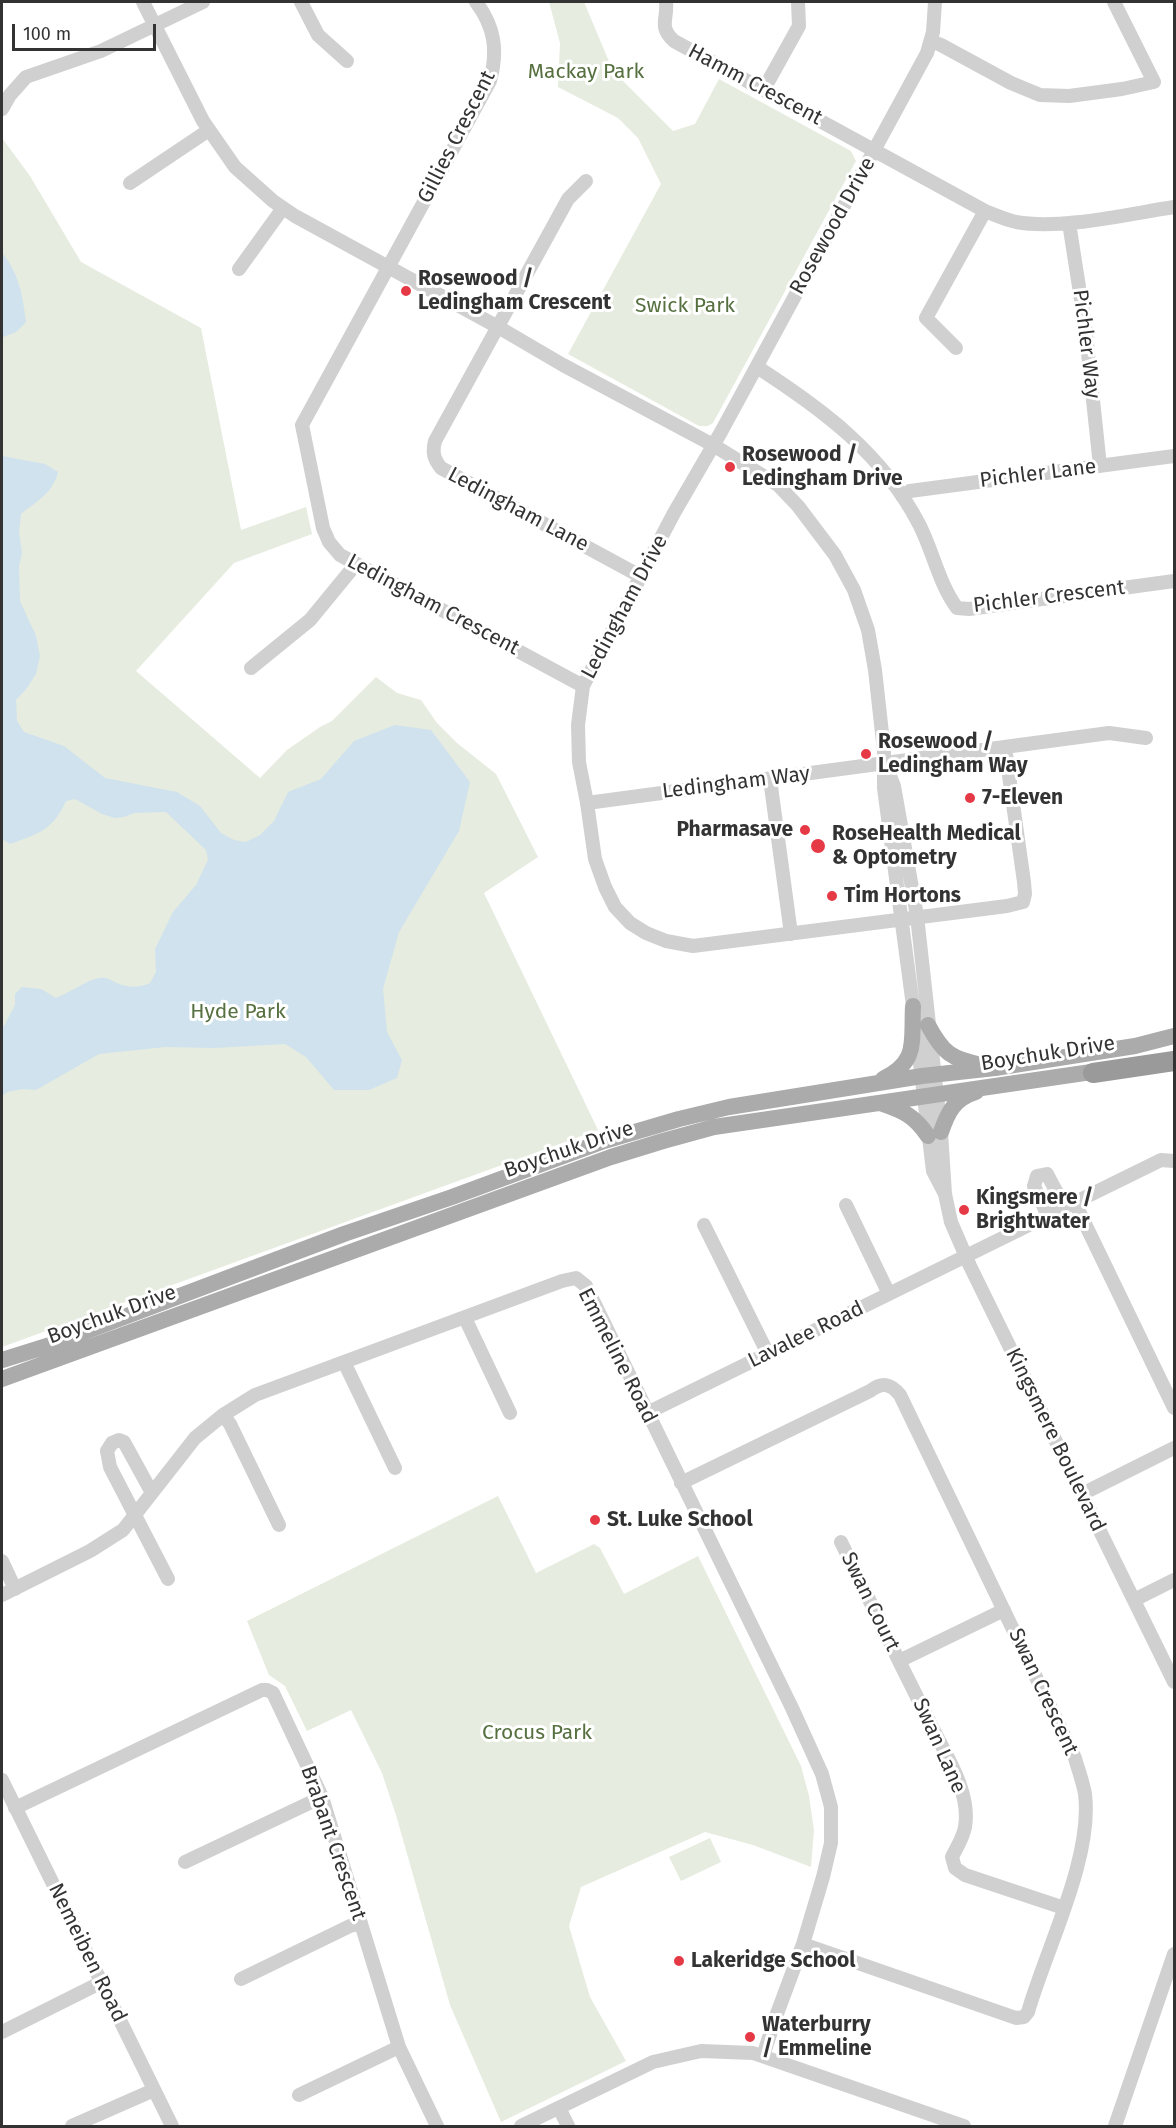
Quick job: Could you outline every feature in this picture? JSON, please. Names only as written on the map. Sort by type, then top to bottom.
[{"type":"highway","points":[[1093,1073],[1174,1061]]},
{"type":"main road","points":[[874,1084],[895,1073],[906,1064],[910,1055],[913,1006]]},
{"type":"main road","points":[[928,1025],[940,1046],[951,1055],[968,1062],[995,1068]]},
{"type":"main road","name":"Boychuk Drive","points":[[2,1360],[47,1346],[344,1234],[453,1197],[604,1141],[679,1119],[729,1107],[928,1075],[995,1068],[1135,1046],[1174,1036]]},
{"type":"main road","name":"Boychuk Drive","points":[[2,1379],[611,1157],[663,1141],[714,1127],[930,1094],[1093,1073],[1174,1053]]},
{"type":"main road","points":[[876,1102],[913,1117],[934,1134],[958,1101],[971,1094],[1000,1085]]},
{"type":"street","points":[[143,2],[190,98],[209,130],[235,167],[283,208],[562,365],[713,445],[778,485],[818,529],[836,555],[854,590],[868,630],[875,670],[885,763],[884,788],[901,920],[913,1006],[928,1075]]},
{"type":"street","points":[[2,109],[10,95],[26,77],[101,51],[203,2]]},
{"type":"street","points":[[301,2],[318,35],[347,61]]},
{"type":"street","name":"Gillies Crescent","points":[[389,269],[490,81],[495,46],[487,16],[476,2]]},
{"type":"street","name":"Hamm Crescent","points":[[666,2],[664,22],[666,34],[674,41],[874,151]]},
{"type":"street","points":[[764,89],[799,26],[798,2]]},
{"type":"street","name":"Rosewood Drive","points":[[713,445],[927,53],[933,32],[935,2]]},
{"type":"street","points":[[931,42],[941,45],[1011,83],[1040,95],[1069,96],[1154,82],[1114,2]]},
{"type":"street","points":[[130,183],[209,130]]},
{"type":"street","points":[[874,151],[985,211],[1013,222],[1036,225],[1069,223],[1174,207]]},
{"type":"street","points":[[498,327],[568,199],[586,181]]},
{"type":"street","points":[[239,269],[283,208]]},
{"type":"street","points":[[956,348],[926,318],[985,211]]},
{"type":"street","name":"Pichler Way","points":[[1069,223],[1085,325],[1100,466]]},
{"type":"street","name":"Ledingham Crescent","points":[[389,269],[302,425],[316,503],[326,537],[340,555],[583,686]]},
{"type":"street","name":"Ledingham Lane","points":[[498,327],[435,441],[433,450],[435,460],[441,468],[640,576]]},
{"type":"street","name":"Pichler Crescent","points":[[756,367],[807,399],[857,441],[902,496],[923,533],[950,598],[957,608],[969,609],[1174,581]]},
{"type":"street","name":"Ledingham Drive","points":[[713,445],[640,576],[583,686],[578,734],[579,762],[595,859],[615,908],[630,923],[646,933],[666,941],[693,946],[1007,906],[1023,902],[1024,882],[1005,747]]},
{"type":"street","name":"Pichler Lane","points":[[902,496],[910,491],[1174,456]]},
{"type":"street","points":[[251,668],[310,620],[356,564]]},
{"type":"street","name":"Ledingham Way","points":[[587,803],[1109,734],[1146,738]]},
{"type":"street","points":[[885,763],[894,786],[917,916],[928,1025],[928,1075]]},
{"type":"street","points":[[770,779],[791,934]]},
{"type":"street","name":"Kingsmere Boulevard","points":[[928,1075],[934,1134],[951,1222],[965,1256],[1174,1682]]},
{"type":"street","name":"Lavalee Road","points":[[647,1413],[1161,1160],[1174,1161]]},
{"type":"street","points":[[1048,1216],[1034,1186],[1037,1176],[1047,1174],[1070,1206],[1174,1408]]},
{"type":"street","points":[[846,1205],[889,1294]]},
{"type":"street","points":[[704,1225],[768,1354]]},
{"type":"street","name":"Emmeline Road","points":[[2,1595],[90,1551],[123,1530],[195,1438],[223,1415],[255,1395],[562,1281],[576,1278],[586,1286],[792,1708],[822,1774],[831,1807],[831,1843],[824,1877],[763,2056]]},
{"type":"street","points":[[465,1318],[510,1413]]},
{"type":"street","points":[[344,1362],[395,1468]]},
{"type":"street","name":"Swan Crescent","points":[[681,1483],[879,1385],[886,1384],[895,1389],[900,1395],[1075,1758],[1085,1794],[1083,1845],[1064,1908],[1028,2012],[1024,2017],[1016,2018],[803,1944]]},
{"type":"street","points":[[223,1415],[230,1424],[279,1525]]},
{"type":"street","points":[[152,1493],[124,1442],[119,1440],[112,1443],[107,1451],[107,1458],[134,1516],[168,1579]]},
{"type":"street","points":[[1082,1494],[1174,1448]]},
{"type":"street","name":"Swan Court","points":[[841,1542],[899,1661]]},
{"type":"street","points":[[2,1561],[15,1589]]},
{"type":"street","points":[[1134,1600],[1174,1580]]},
{"type":"street","points":[[899,1661],[1004,1610]]},
{"type":"street","name":"Swan Lane","points":[[899,1661],[963,1794],[965,1827],[962,1839],[952,1857],[955,1868],[965,1875],[1064,1908]]},
{"type":"street","name":"Brabant Crescent","points":[[15,1808],[262,1690],[267,1690],[275,1696],[322,1797],[399,2047],[437,2127]]},
{"type":"street","name":"Nemeiben Road","points":[[2,1780],[172,2127]]},
{"type":"street","points":[[185,1862],[322,1797]]},
{"type":"street","points":[[241,1979],[350,1926],[361,1923]]},
{"type":"street","points":[[1115,2127],[1174,1955]]},
{"type":"street","points":[[2,2032],[102,1982]]},
{"type":"street","points":[[299,2095],[399,2047]]},
{"type":"street","points":[[521,2127],[653,2062],[701,2051],[763,2056],[964,2127]]},
{"type":"street","points":[[72,2127],[154,2090]]},
{"type":"street","points":[[559,2108],[568,2127]]},
{"type":"green space","name":"Swick Park","points":[[549,2],[584,2],[613,71],[673,131],[695,124],[719,79],[851,151],[856,161],[713,423],[708,426],[699,426],[568,354],[661,184],[638,138],[618,118],[558,87],[560,43]]},
{"type":"green space","name":"Hyde Park","points":[[2,138],[30,176],[81,262],[201,328],[241,530],[306,507],[312,534],[234,563],[136,671],[260,778],[287,750],[332,721],[376,677],[397,693],[421,700],[437,723],[457,743],[496,774],[538,857],[484,893],[598,1130],[2,1347]]},
{"type":"green space","name":"Crocus Park","points":[[498,1496],[536,1573],[594,1544],[600,1548],[624,1594],[698,1556],[801,1766],[809,1796],[814,1830],[811,1867],[753,1845],[705,1832],[581,1887],[569,1926],[590,1997],[626,2061],[501,2122],[450,2005],[382,1773],[351,1710],[307,1731],[285,1686],[269,1675],[247,1621]]},
{"type":"green space","points":[[710,1838],[721,1862],[681,1881],[669,1857]]},
{"type":"water","points":[[2,253],[16,277],[22,295],[26,322],[16,332],[3,337],[2,337]]},
{"type":"water","points":[[2,456],[45,464],[58,472],[48,491],[21,514],[20,601],[36,636],[40,656],[36,674],[16,700],[17,721],[24,732],[64,746],[105,778],[177,792],[200,806],[221,833],[234,840],[246,842],[260,835],[274,821],[288,792],[321,779],[354,741],[395,725],[431,730],[470,782],[459,831],[399,932],[383,989],[387,1032],[402,1060],[397,1078],[369,1090],[334,1090],[306,1057],[285,1044],[214,1048],[165,1047],[99,1054],[36,1090],[23,1089],[7,1092],[2,1096],[2,1027],[15,1005],[15,994],[22,987],[41,989],[56,998],[99,978],[107,978],[129,987],[150,983],[156,972],[155,949],[173,912],[196,885],[208,860],[206,850],[166,812],[134,813],[115,818],[102,814],[75,799],[66,801],[56,819],[37,834],[10,844],[2,839]]},
{"type":"place","name":"Rosewood / Ledingham Crescent","points":[[406,291]]},
{"type":"place","name":"Rosewood / Ledingham Drive","points":[[730,467]]},
{"type":"place","name":"Rosewood / Ledingham Way","points":[[866,754]]},
{"type":"place","name":"7-Eleven","points":[[970,798]]},
{"type":"place","name":"Pharmasave","points":[[805,830]]},
{"type":"place","name":"RoseHealth Medical & Optometry","points":[[818,846]]},
{"type":"place","name":"Tim Hortons","points":[[832,896]]},
{"type":"place","name":"Kingsmere / Brightwater","points":[[964,1210]]},
{"type":"place","name":"St. Luke School","points":[[595,1520]]},
{"type":"place","name":"Lakeridge School","points":[[679,1961]]},
{"type":"place","name":"Waterburry / Emmeline","points":[[750,2037]]},
{"type":"park label","name":"Mackay Park","points":[[586,72]]}]
